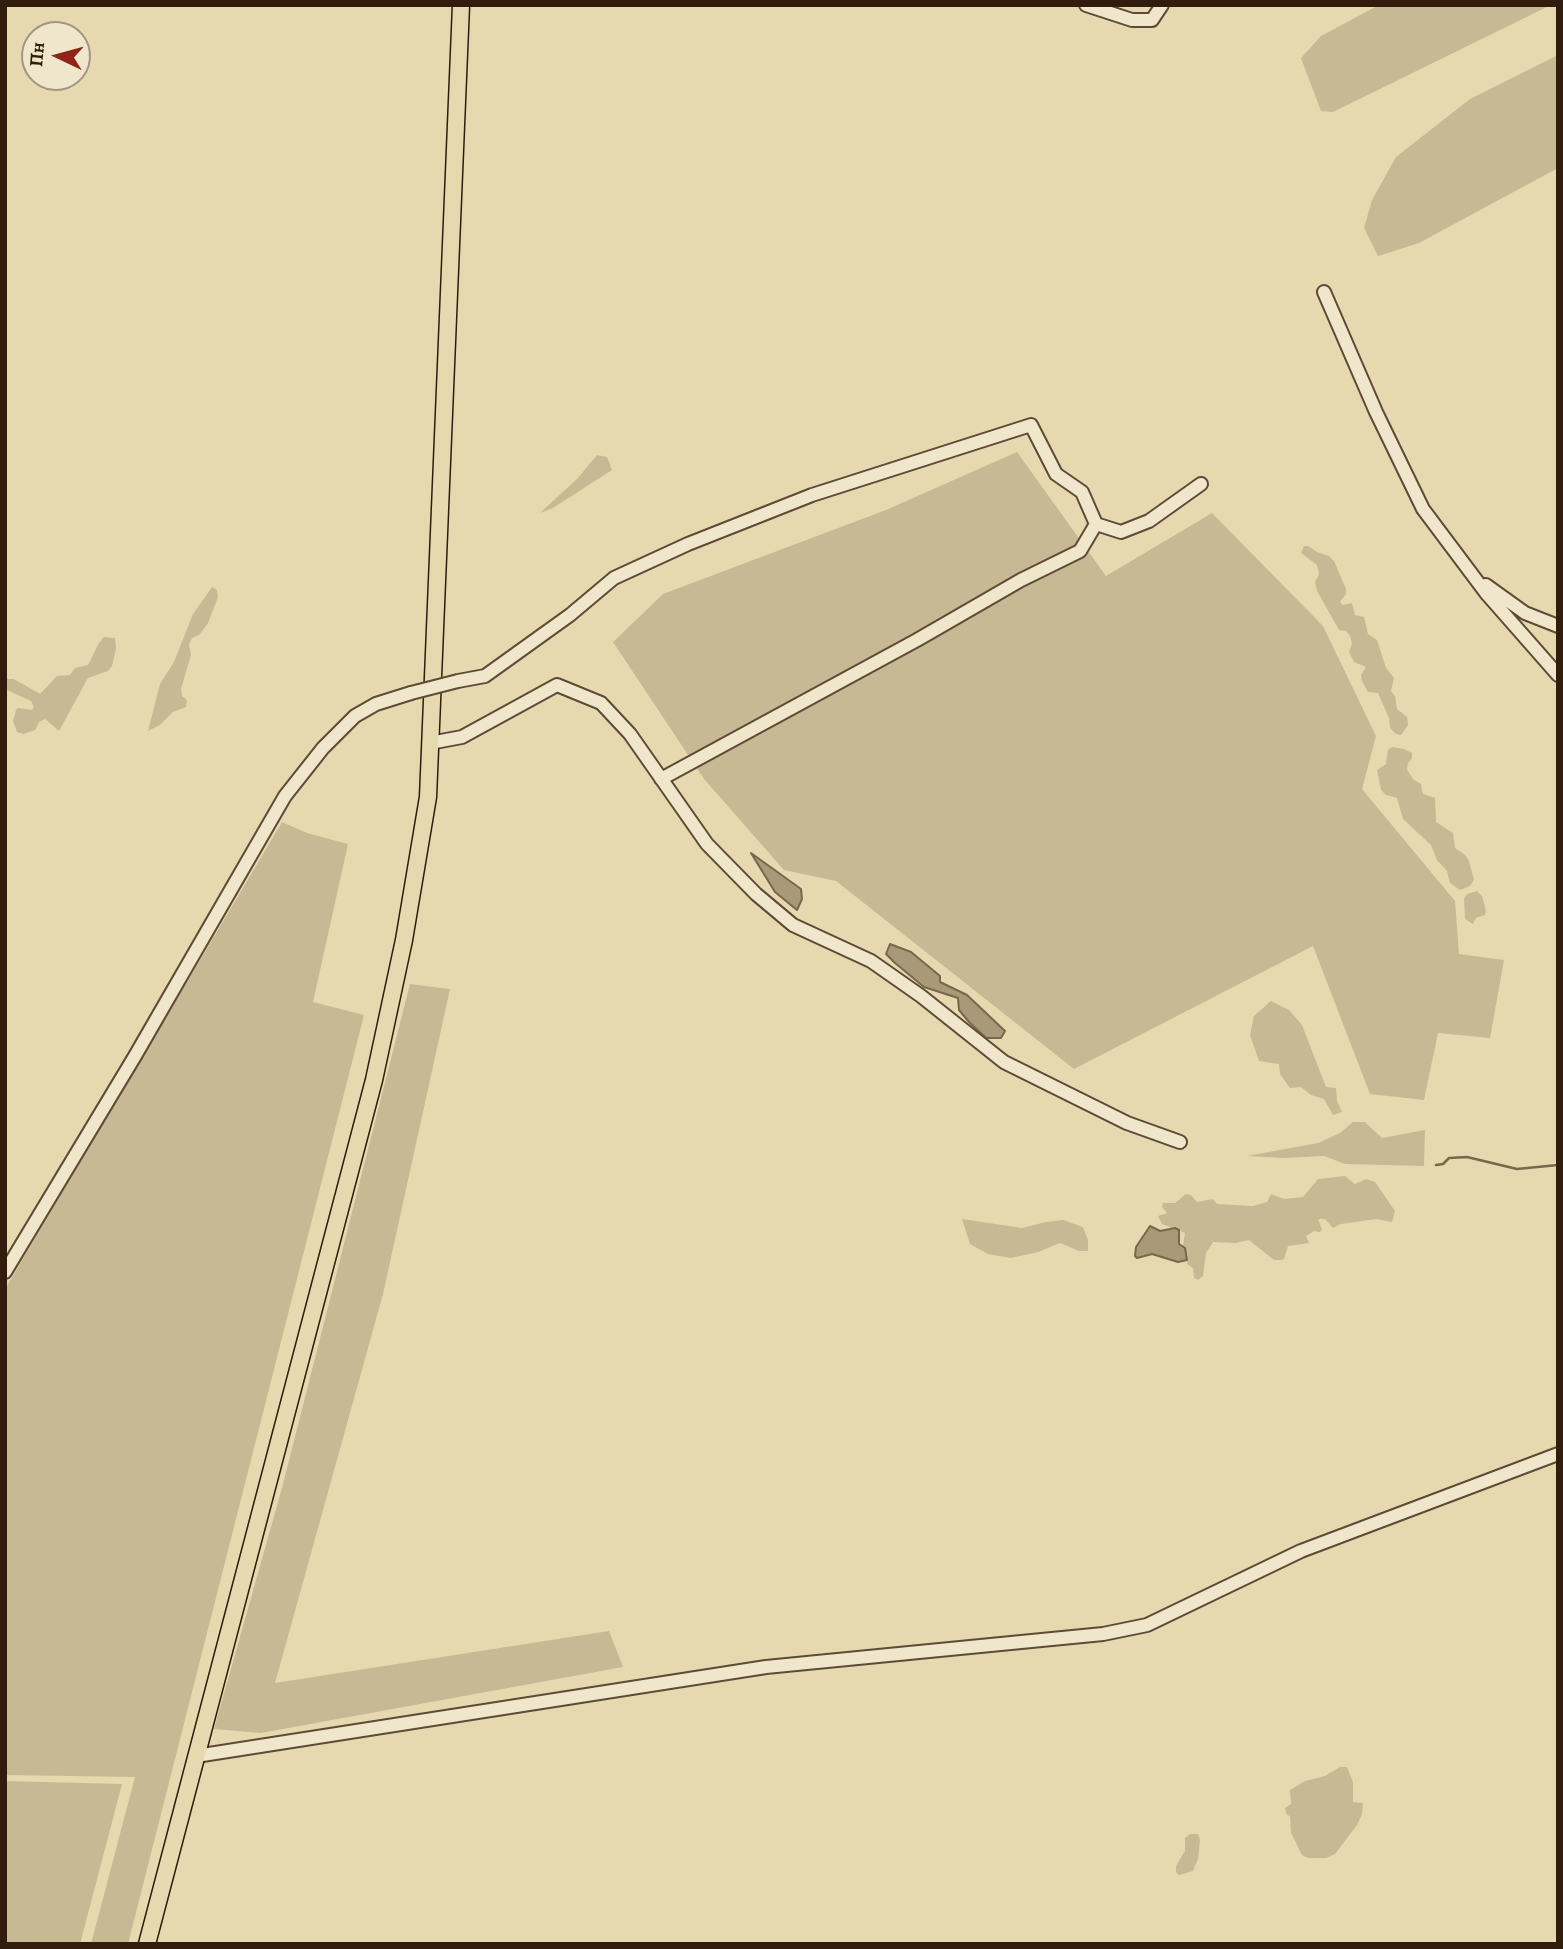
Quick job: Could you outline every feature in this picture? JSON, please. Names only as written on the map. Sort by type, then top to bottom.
[{"type":"main road","points":[[147,1944],[374,1080],[404,940],[426,810],[461,5]]},
{"type":"street","points":[[1086,5],[1132,20],[1152,20],[1162,5]]},
{"type":"street","points":[[1324,292],[1376,412],[1423,509],[1474,577],[1558,675]]},
{"type":"street","points":[[5,1272],[142,1044],[285,796],[323,748],[355,716],[376,704],[411,693],[485,676],[570,615],[614,579],[688,544],[812,495],[1031,425],[1056,474],[1082,492],[1096,524],[1121,532],[1149,522],[1200,484]]},
{"type":"street","points":[[661,779],[917,640],[1021,580],[1080,551],[1096,524]]},
{"type":"street","points":[[1474,577],[1525,613],[1558,626]]},
{"type":"street","points":[[430,743],[462,737],[557,685],[601,703],[630,734],[707,844],[756,894],[793,925],[871,961],[921,996],[1004,1062],[1127,1123],[1180,1142]]},
{"type":"street","points":[[196,1756],[766,1667],[1103,1634],[1147,1625],[1301,1551],[1558,1454]]},
{"type":"shaded area","points":[[1379,5],[1551,5],[1333,112],[1321,111],[1301,58],[1321,36]]},
{"type":"shaded area","points":[[1558,55],[1558,168],[1419,243],[1378,256],[1364,228],[1372,200],[1396,157],[1470,99]]},
{"type":"shaded area","points":[[1017,452],[1106,576],[1212,513],[1323,626],[1376,736],[1362,789],[1455,901],[1459,954],[1504,960],[1490,1038],[1438,1033],[1424,1100],[1370,1094],[1313,946],[1074,1069],[836,881],[784,870],[704,779],[613,642],[663,594],[886,510]]},
{"type":"shaded area","points":[[597,455],[607,457],[612,470],[553,508],[540,513],[578,478]]},
{"type":"shaded area","points":[[1304,546],[1329,556],[1334,561],[1346,589],[1340,602],[1343,605],[1352,603],[1355,615],[1364,617],[1368,634],[1377,640],[1386,668],[1394,678],[1391,691],[1395,696],[1397,709],[1407,717],[1408,725],[1401,735],[1390,728],[1389,718],[1378,693],[1368,692],[1362,681],[1361,675],[1366,667],[1354,662],[1349,652],[1352,644],[1350,636],[1346,631],[1339,630],[1317,591],[1317,565],[1301,553]]},
{"type":"shaded area","points":[[212,587],[217,590],[218,597],[208,623],[199,635],[192,638],[189,645],[191,655],[181,689],[182,696],[187,700],[186,707],[173,712],[160,725],[148,731],[160,684],[174,662],[193,614]]},
{"type":"shaded area","points":[[104,637],[115,638],[116,649],[112,666],[108,671],[88,678],[59,731],[45,719],[39,722],[35,730],[23,734],[17,732],[13,721],[16,710],[32,710],[34,707],[31,701],[5,689],[5,679],[14,679],[40,694],[57,676],[70,675],[75,668],[88,665]]},
{"type":"shaded area","points":[[1392,747],[1412,753],[1407,770],[1414,780],[1421,784],[1423,794],[1435,798],[1436,822],[1453,833],[1455,848],[1469,861],[1474,880],[1470,886],[1460,890],[1450,883],[1447,871],[1437,860],[1431,845],[1403,819],[1397,798],[1386,795],[1381,790],[1377,770],[1386,764],[1388,750]]},
{"type":"shaded area","points":[[282,822],[307,833],[348,844],[313,1002],[364,1015],[128,1944],[91,1944],[135,1777],[5,1775],[5,1289]]},
{"type":"shaded area","points":[[751,853],[801,889],[802,899],[797,910],[775,892]]},
{"type":"shaded area","points":[[1477,891],[1482,896],[1486,911],[1485,915],[1476,918],[1473,924],[1465,919],[1464,899],[1467,894]]},
{"type":"shaded area","points":[[890,944],[911,952],[940,976],[940,982],[967,995],[1005,1031],[1001,1038],[986,1038],[959,1010],[958,998],[924,987],[895,963],[886,954]]},
{"type":"shaded area","points":[[410,984],[450,989],[383,1294],[275,1683],[609,1631],[623,1667],[261,1733],[214,1729],[282,1488]]},
{"type":"shaded area","points":[[1271,1001],[1289,1010],[1302,1025],[1326,1087],[1336,1088],[1337,1101],[1342,1112],[1333,1115],[1324,1099],[1311,1095],[1301,1087],[1290,1088],[1280,1074],[1279,1064],[1259,1061],[1250,1035],[1254,1016]]},
{"type":"shaded area","points":[[1353,1122],[1365,1122],[1382,1138],[1425,1130],[1424,1166],[1345,1164],[1324,1156],[1247,1156],[1318,1143],[1340,1133]]},
{"type":"shaded area","points":[[1345,1176],[1355,1184],[1366,1179],[1375,1182],[1395,1211],[1392,1222],[1376,1219],[1341,1224],[1333,1228],[1325,1219],[1318,1219],[1322,1229],[1320,1232],[1314,1231],[1306,1236],[1309,1243],[1288,1246],[1284,1259],[1281,1260],[1274,1260],[1249,1240],[1236,1243],[1213,1242],[1206,1253],[1203,1276],[1198,1280],[1194,1278],[1193,1268],[1187,1264],[1188,1255],[1183,1245],[1185,1233],[1162,1224],[1158,1216],[1167,1213],[1162,1207],[1163,1203],[1175,1203],[1186,1194],[1191,1195],[1197,1202],[1213,1199],[1217,1204],[1253,1206],[1267,1202],[1271,1194],[1284,1199],[1303,1197],[1318,1179]]},
{"type":"shaded area","points":[[962,1219],[1022,1228],[1063,1220],[1083,1227],[1088,1240],[1088,1251],[1079,1251],[1060,1243],[1038,1252],[1011,1258],[988,1254],[970,1244]]},
{"type":"shaded area","points":[[1150,1226],[1160,1231],[1175,1228],[1179,1230],[1179,1244],[1185,1248],[1187,1260],[1178,1262],[1152,1254],[1137,1258],[1136,1247]]},
{"type":"shaded area","points":[[1340,1767],[1347,1767],[1353,1782],[1353,1802],[1363,1803],[1362,1814],[1335,1854],[1326,1858],[1308,1858],[1302,1855],[1291,1833],[1290,1816],[1285,1808],[1291,1804],[1290,1790]]},
{"type":"shaded area","points":[[5,1781],[122,1784],[80,1944],[5,1944]]},
{"type":"shaded area","points":[[1190,1834],[1198,1834],[1200,1840],[1198,1859],[1193,1871],[1179,1875],[1176,1866],[1185,1851],[1185,1838]]},
{"type":"waterway","points":[[1436,1165],[1443,1164],[1449,1158],[1467,1157],[1517,1169],[1558,1165]]}]
